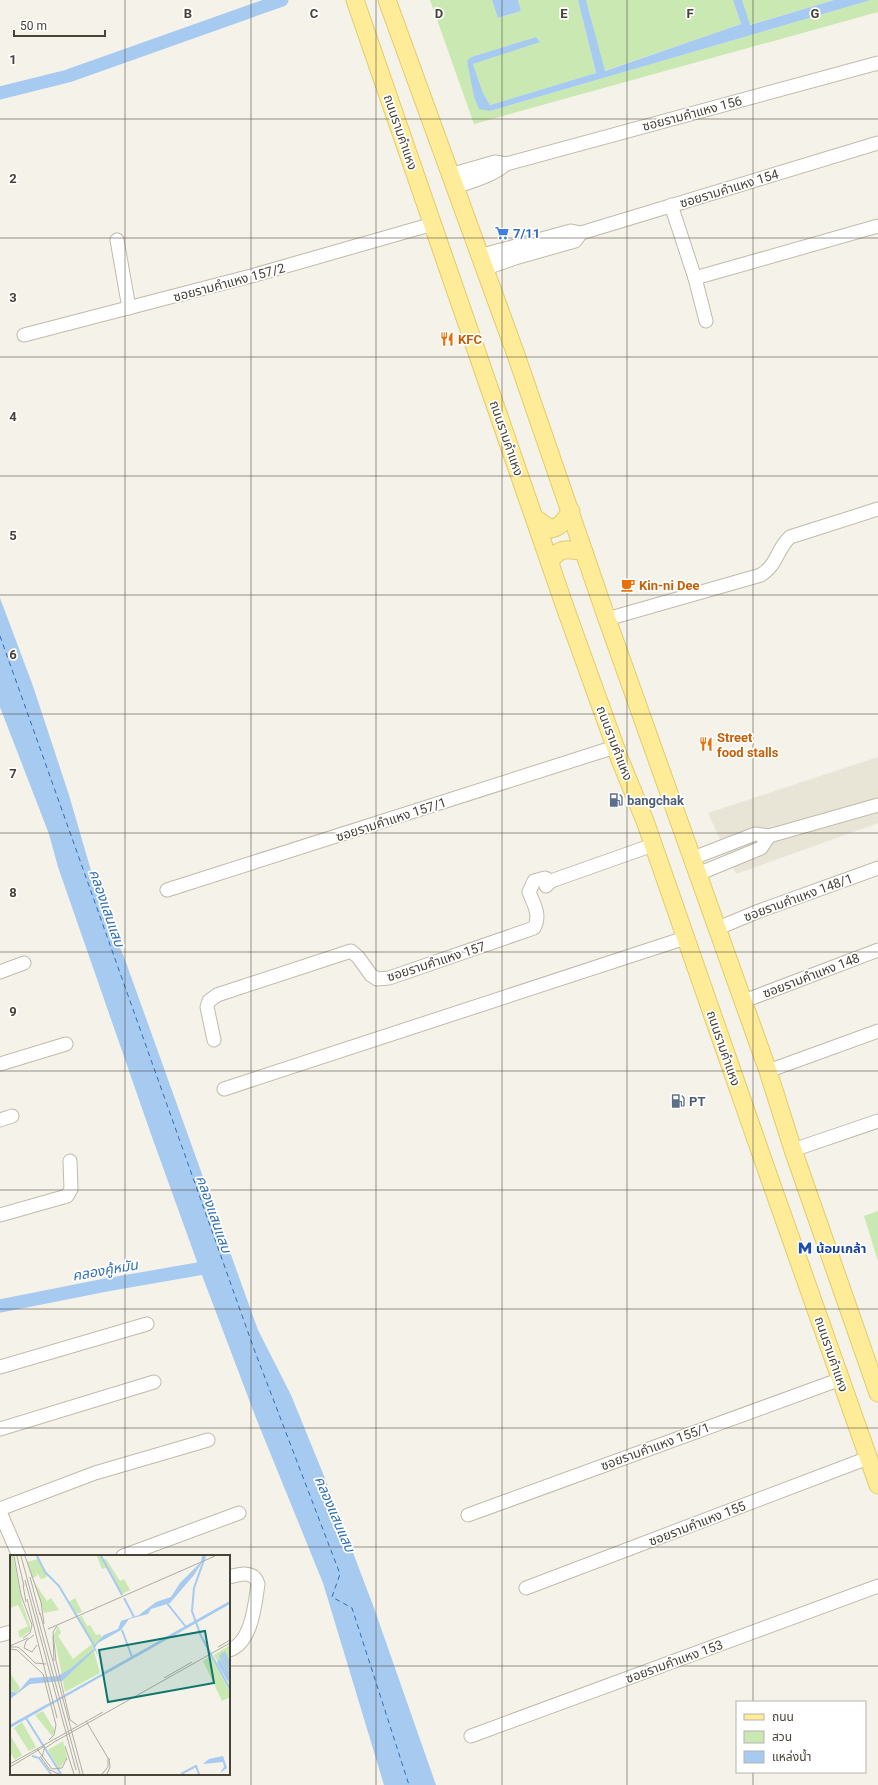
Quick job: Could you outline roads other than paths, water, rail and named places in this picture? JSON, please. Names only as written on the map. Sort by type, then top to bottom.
[{"type":"main road","name":"ถนนรามคำแหง","points":[[356,0],[550,563],[653,845],[878,1485]]},
{"type":"main road","points":[[387,0],[481,263],[515,352],[607,619],[744,1001],[793,1150],[878,1393]]},
{"type":"main road","points":[[535,518],[551,529],[557,528],[570,511]]},
{"type":"main road","points":[[550,563],[556,553],[563,550],[569,549],[584,552]]},
{"type":"street","name":"ซอยรามคำแหง 156","points":[[452,181],[495,162],[506,164],[878,62]]},
{"type":"street","name":"ซอยรามคำแหง 154","points":[[481,263],[571,231],[581,233],[878,143]]},
{"type":"street","points":[[671,205],[695,278],[706,321]]},
{"type":"street","name":"ซอยรามคำแหง 157/2","points":[[24,335],[251,276],[433,224]]},
{"type":"street","points":[[695,278],[878,226]]},
{"type":"street","points":[[117,240],[129,308]]},
{"type":"street","points":[[607,619],[761,575],[770,569],[781,547],[790,537],[878,509]]},
{"type":"street","name":"ซอยรามคำแหง 157/1","points":[[167,890],[616,747]]},
{"type":"street","points":[[695,866],[755,834],[769,836],[878,804]]},
{"type":"street","name":"ซอยรามคำแหง 157","points":[[214,1040],[207,1007],[209,1001],[217,995],[351,951],[358,957],[370,975],[377,979],[389,978],[534,928],[538,922],[537,912],[529,892],[534,881],[545,878],[551,881],[653,845]]},
{"type":"street","name":"ซอยรามคำแหง 148/1","points":[[718,928],[759,911],[878,868]]},
{"type":"street","points":[[224,1089],[685,938]]},
{"type":"street","name":"ซอยรามคำแหง 148","points":[[744,1001],[878,950]]},
{"type":"street","points":[[0,972],[24,963]]},
{"type":"street","points":[[768,1071],[878,1031]]},
{"type":"street","points":[[0,1064],[66,1044]]},
{"type":"street","points":[[793,1150],[878,1121]]},
{"type":"street","points":[[0,1215],[67,1196],[71,1189],[70,1161]]},
{"type":"street","points":[[0,1367],[148,1324]]},
{"type":"street","name":"ซอยรามคำแหง 155/1","points":[[468,1515],[841,1380]]},
{"type":"street","points":[[0,1429],[154,1382]]},
{"type":"street","points":[[18,1555],[0,1510],[95,1473],[208,1440]]},
{"type":"street","name":"ซอยรามคำแหง 155","points":[[526,1588],[868,1458]]},
{"type":"street","points":[[126,1555],[239,1513]]},
{"type":"street","points":[[230,1577],[247,1573],[256,1578],[258,1584],[250,1628],[234,1649],[230,1650]]},
{"type":"street","name":"ซอยรามคำแหง 153","points":[[470,1736],[878,1586]]},
{"type":"street","points":[[0,1635],[10,1632]]},
{"type":"water","points":[[492,0],[518,0],[521,11],[498,18]]},
{"type":"water","points":[[578,0],[586,0],[605,71],[741,24],[733,0],[742,0],[750,25],[834,0],[871,0],[490,111],[479,109],[474,97],[467,61],[471,57],[536,37],[540,42],[473,64],[483,93],[490,105],[596,73]]},
{"type":"water","name":"คลองแสนแสบ","points":[[0,598],[33,686],[69,795],[101,905],[124,957],[258,1330],[291,1395],[324,1476],[374,1608],[436,1785],[384,1785],[323,1583],[256,1418],[200,1270],[58,867],[49,834],[0,707]]},
{"type":"waterway","points":[[0,93],[68,76],[282,0]]},
{"type":"waterway","name":"คลองคู้หมัน","points":[[0,1306],[106,1285],[215,1266]]},
{"type":"place","name":"7/11","points":[[502,233]]},
{"type":"place","name":"KFC","points":[[447,339]]},
{"type":"place","name":"Kin-ni Dee","points":[[628,585]]},
{"type":"place","name":"Street food stalls","points":[[706,744]]},
{"type":"place","name":"bangchak","points":[[616,800]]},
{"type":"place","name":"PT","points":[[678,1101]]},
{"type":"place","name":"น้อมเกล้า","points":[[805,1248]]}]
